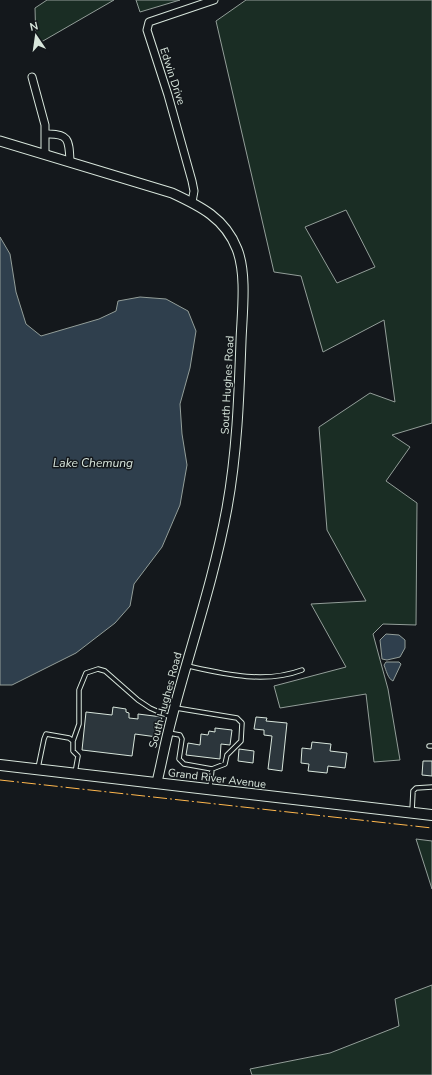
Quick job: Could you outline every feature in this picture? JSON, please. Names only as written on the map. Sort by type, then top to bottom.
[{"type":"main road","name":"Grand River Avenue","points":[[0,765],[432,815]]},
{"type":"street","name":"Edwin Drive","points":[[192,202],[194,192],[192,181],[168,95],[147,30],[149,22],[214,0]]},
{"type":"street","points":[[32,77],[42,110],[46,134],[45,154]]},
{"type":"street","points":[[46,134],[60,134],[67,138],[70,146],[70,161]]},
{"type":"street","name":"South Hughes Road","points":[[0,141],[172,193],[192,202],[211,213],[231,236],[240,257],[243,295],[233,473],[219,545],[168,733],[157,782]]},
{"type":"lane","points":[[186,666],[215,672],[265,678],[288,675],[302,670]]},
{"type":"lane","points":[[74,774],[78,756],[73,751],[73,741],[79,724],[80,690],[86,673],[98,669],[105,671],[150,708],[172,718]]},
{"type":"lane","points":[[168,733],[180,735],[182,739],[179,759],[184,764],[212,769],[225,764],[227,755],[242,741],[242,724],[237,718],[175,708]]},
{"type":"lane","points":[[37,770],[46,734],[69,738],[73,741]]},
{"type":"lane","points":[[210,789],[212,769]]},
{"type":"lane","points":[[412,813],[413,791],[416,788],[432,787]]},
{"type":"green space","points":[[47,0],[114,0],[36,45],[35,8]]},
{"type":"green space","points":[[136,0],[180,0],[140,12]]},
{"type":"green space","points":[[246,0],[432,0],[432,423],[392,435],[410,447],[386,481],[417,503],[416,625],[383,624],[373,634],[388,689],[400,760],[374,762],[366,694],[280,708],[274,686],[346,667],[311,604],[366,601],[327,530],[319,427],[370,393],[395,402],[384,320],[323,352],[301,276],[274,272],[216,21]],"holes":[[[346,210],[375,267],[337,283],[305,227]]]},
{"type":"green space","points":[[416,839],[432,841],[432,889]]},
{"type":"green space","points":[[432,985],[432,1075],[252,1075],[250,1069],[330,1053],[399,1026],[395,999]]},
{"type":"water","name":"Lake Chemung","points":[[0,237],[10,254],[16,292],[26,324],[41,336],[99,319],[116,311],[118,301],[140,297],[166,299],[188,311],[196,331],[190,368],[180,404],[182,434],[187,465],[180,505],[162,547],[134,584],[130,606],[115,623],[76,653],[12,685],[0,685]]},
{"type":"water","points":[[386,634],[399,635],[405,640],[405,648],[400,657],[387,660],[382,659],[380,640]]},
{"type":"water","points":[[386,662],[399,662],[401,664],[393,681],[386,672],[384,665]]},
{"type":"building","points":[[113,707],[126,709],[126,712],[129,713],[129,718],[138,719],[138,714],[162,717],[157,737],[135,734],[132,756],[82,750],[86,712],[112,715]]},
{"type":"building","points":[[256,717],[267,718],[266,721],[287,723],[282,771],[268,769],[272,736],[264,735],[264,730],[254,729]]},
{"type":"building","points":[[215,728],[232,730],[230,745],[221,744],[220,759],[186,755],[188,743],[200,745],[201,734],[208,735],[209,731],[215,732]]},
{"type":"building","points":[[312,742],[331,744],[330,751],[347,753],[345,768],[328,766],[327,773],[308,771],[309,764],[301,763],[302,748],[311,749]]},
{"type":"building","points":[[239,749],[254,751],[253,763],[238,761]]},
{"type":"building","points":[[423,761],[432,761],[432,776],[422,775]]},
{"type":"power","points":[[0,780],[432,828]]}]
